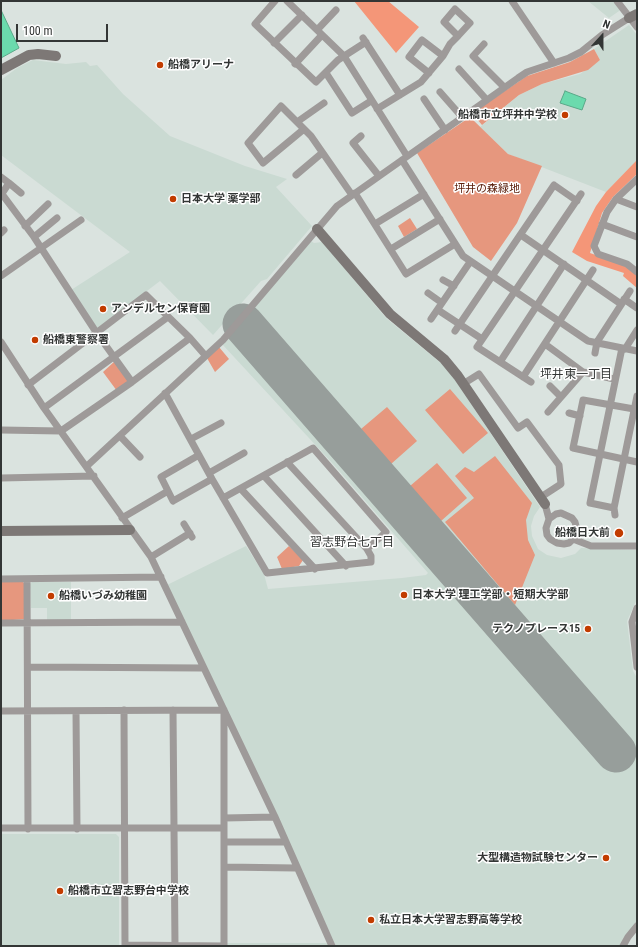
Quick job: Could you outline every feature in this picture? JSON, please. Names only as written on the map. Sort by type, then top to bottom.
[{"type":"street","points":[[275,1],[255,24],[295,64],[316,82],[344,56],[365,40],[400,95]]},
{"type":"street","points":[[287,1],[344,56],[377,109],[424,194],[463,256],[588,341],[637,351]]},
{"type":"street","points":[[512,1],[554,63]]},
{"type":"street","points":[[617,1],[633,16],[637,27]]},
{"type":"street","points":[[295,64],[336,10]]},
{"type":"street","points":[[274,43],[302,15]]},
{"type":"street","points":[[87,466],[223,340],[337,206],[445,130],[486,98],[527,72],[581,52],[602,35],[633,16]]},
{"type":"street","points":[[377,109],[421,82],[443,56],[450,44],[458,36]]},
{"type":"street","points":[[429,72],[409,57],[422,40],[443,56]]},
{"type":"street","points":[[484,44],[473,56],[504,87]]},
{"type":"street","points":[[1,70],[29,55],[38,54],[56,56]]},
{"type":"street","points":[[459,69],[486,98]]},
{"type":"street","points":[[326,72],[352,113],[371,100]]},
{"type":"street","points":[[440,92],[462,117]]},
{"type":"street","points":[[424,99],[445,130]]},
{"type":"street","points":[[297,122],[324,103]]},
{"type":"street","points":[[304,129],[264,163],[248,143],[281,106],[304,129],[354,194],[375,224],[406,274],[455,244]]},
{"type":"street","points":[[361,136],[353,143],[379,176]]},
{"type":"street","points":[[296,175],[322,154]]},
{"type":"street","points":[[1,177],[21,193]]},
{"type":"street","points":[[637,179],[616,199],[607,212],[594,246],[598,254],[627,264],[637,272]]},
{"type":"street","points":[[9,183],[2,194],[34,237],[96,332],[132,382]]},
{"type":"street","points":[[455,332],[554,185],[579,197],[477,347],[530,382]]},
{"type":"street","points":[[375,224],[424,194]]},
{"type":"street","points":[[616,199],[637,207]]},
{"type":"street","points":[[25,226],[48,204]]},
{"type":"street","points":[[34,237],[57,218]]},
{"type":"street","points":[[391,249],[440,219]]},
{"type":"street","points":[[1,276],[81,220]]},
{"type":"street","points":[[602,224],[637,237]]},
{"type":"street","points":[[317,230],[390,314],[444,359],[463,384],[543,501],[556,514]]},
{"type":"street","points":[[521,235],[587,279],[637,308]]},
{"type":"street","points":[[431,319],[470,262]]},
{"type":"street","points":[[500,362],[564,264]]},
{"type":"street","points":[[523,377],[593,270]]},
{"type":"street","points":[[443,280],[454,286]]},
{"type":"street","points":[[596,353],[597,342],[630,291]]},
{"type":"street","points":[[428,292],[442,303]]},
{"type":"street","points":[[28,384],[146,295],[190,338],[204,354]]},
{"type":"street","points":[[438,310],[482,339]]},
{"type":"street","points":[[44,408],[168,317]]},
{"type":"street","points":[[637,330],[623,348],[614,379],[590,502],[614,511],[623,459],[637,396]]},
{"type":"street","points":[[1,430],[61,431],[132,382],[190,338]]},
{"type":"street","points":[[1,342],[44,408],[87,466],[130,530],[151,557],[275,817],[296,868],[332,946]]},
{"type":"street","points":[[545,344],[584,372],[614,379]]},
{"type":"street","points":[[548,412],[584,372]]},
{"type":"street","points":[[463,384],[479,374],[518,428],[527,422],[559,465],[561,484],[543,501]]},
{"type":"street","points":[[550,386],[561,397]]},
{"type":"street","points":[[165,394],[210,476],[267,573],[346,566],[371,562],[371,556],[367,549],[288,462]]},
{"type":"street","points":[[634,409],[583,400],[573,448],[637,462]]},
{"type":"street","points":[[570,413],[580,416]]},
{"type":"street","points":[[191,439],[221,424]]},
{"type":"street","points":[[120,436],[140,457]]},
{"type":"street","points":[[223,498],[313,448],[386,532],[367,549]]},
{"type":"street","points":[[199,456],[162,477],[173,500],[244,453]]},
{"type":"street","points":[[1,478],[94,476]]},
{"type":"street","points":[[264,476],[346,566]]},
{"type":"street","points":[[241,488],[315,569]]},
{"type":"street","points":[[122,518],[168,491]]},
{"type":"street","points":[[543,501],[549,519]]},
{"type":"street","points":[[561,513],[567,515],[575,522],[577,530],[573,539],[569,543],[564,544],[550,540],[546,528],[549,519],[556,514],[561,513]]},
{"type":"street","points":[[151,557],[191,536],[184,524]]},
{"type":"street","points":[[1,530],[130,530]]},
{"type":"street","points":[[573,539],[591,546],[637,546]]},
{"type":"street","points":[[1,579],[161,577]]},
{"type":"street","points":[[27,579],[28,829]]},
{"type":"street","points":[[637,608],[632,622],[637,667]]},
{"type":"street","points":[[1,623],[182,622]]},
{"type":"street","points":[[28,667],[203,668]]},
{"type":"street","points":[[124,710],[125,946],[224,946],[224,710]]},
{"type":"street","points":[[173,710],[175,946]]},
{"type":"street","points":[[1,711],[224,710]]},
{"type":"street","points":[[76,711],[77,829]]},
{"type":"street","points":[[224,818],[275,817]]},
{"type":"street","points":[[1,828],[224,828]]},
{"type":"street","points":[[224,842],[285,842]]},
{"type":"street","points":[[224,867],[296,868]]},
{"type":"street","points":[[623,946],[637,926]]},
{"type":"shaded area","points":[[354,1],[388,1],[419,27],[396,53]]},
{"type":"shaded area","points":[[588,1],[614,1],[622,9],[609,18]]},
{"type":"shaded area","points":[[1,10],[19,48],[1,58]]},
{"type":"shaded area","name":"船橋市立坪井中学校","points":[[629,25],[637,35],[637,162],[606,192],[508,154],[480,127],[519,95],[542,84],[580,74],[600,60],[594,49]]},
{"type":"shaded area","name":"日本大学 薬学部","points":[[33,60],[66,64],[86,62],[90,66],[97,65],[123,94],[170,136],[245,166],[287,179],[276,187],[312,226],[267,279],[261,281],[213,335],[160,281],[97,329],[71,290],[130,252],[1,155],[1,80],[17,68]]},
{"type":"shaded area","points":[[565,91],[586,99],[582,110],[560,103]]},
{"type":"shaded area","points":[[636,161],[637,174],[613,197],[602,213],[590,253],[627,266],[637,275],[637,288],[623,276],[624,273],[587,261],[572,252],[596,206],[606,192]]},
{"type":"shaded area","name":"日本大学 理工学部・短期大学部","points":[[311,241],[314,243],[322,242],[386,318],[442,364],[455,380],[540,507],[534,516],[531,526],[532,536],[538,549],[547,555],[561,558],[575,554],[581,548],[637,550],[637,599],[627,621],[633,671],[637,678],[637,922],[624,937],[620,946],[336,946],[167,585],[246,546],[264,574],[268,589],[402,578],[426,575],[428,573],[333,464],[222,344]]},
{"type":"shaded area","name":"船橋いづみ幼稚園","points":[[32,582],[71,582],[71,620],[47,620],[47,608],[31,608],[30,584]]},
{"type":"shaded area","name":"船橋市立習志野台中学校","points":[[1,834],[116,834],[119,837],[119,946],[1,946]]},
{"type":"shaded area","points":[[227,943],[328,943],[329,946],[227,946]]},
{"type":"green space","points":[[594,49],[600,60],[588,70],[542,84],[519,95],[482,125],[472,113],[527,76],[570,62]]},
{"type":"green space","name":"坪井の森緑地","points":[[470,117],[508,154],[542,166],[517,223],[491,261],[473,247],[417,153]]},
{"type":"green space","points":[[410,218],[417,229],[404,237],[398,226]]},
{"type":"green space","points":[[219,347],[229,359],[215,372],[207,358]]},
{"type":"green space","points":[[115,361],[129,382],[117,391],[103,372]]},
{"type":"green space","points":[[450,389],[488,433],[463,454],[425,410]]},
{"type":"green space","points":[[387,407],[417,441],[391,464],[361,429]]},
{"type":"green space","points":[[495,456],[532,503],[526,520],[528,540],[535,555],[515,605],[445,522],[474,498],[455,476],[465,467],[474,472]]},
{"type":"green space","points":[[437,463],[467,498],[441,521],[410,486]]},
{"type":"green space","points":[[289,546],[303,560],[299,566],[282,569],[277,557]]},
{"type":"green space","points":[[1,582],[23,582],[25,584],[25,619],[1,621]]},
{"type":"runway","points":[[243,324],[616,752]]},
{"type":"place","name":"船橋アリーナ","points":[[160,65]]},
{"type":"place","name":"船橋市立坪井中学校","points":[[565,115]]},
{"type":"place","name":"日本大学 薬学部","points":[[173,199]]},
{"type":"place","name":"アンデルセン保育園","points":[[103,309]]},
{"type":"place","name":"船橋東警察署","points":[[35,340]]},
{"type":"place","name":"船橋日大前","points":[[619,533]]},
{"type":"place","name":"日本大学 理工学部・短期大学部","points":[[404,595]]},
{"type":"place","name":"船橋いづみ幼稚園","points":[[51,596]]},
{"type":"place","name":"テクノプレース15","points":[[588,629]]},
{"type":"place","name":"大型構造物試験センター","points":[[606,858]]},
{"type":"place","name":"船橋市立習志野台中学校","points":[[60,891]]},
{"type":"place","name":"私立日本大学習志野高等学校","points":[[371,920]]},
{"type":"district","name":"坪井東一丁目","points":[[576,375]]},
{"type":"district","name":"習志野台七丁目","points":[[352,543]]}]
